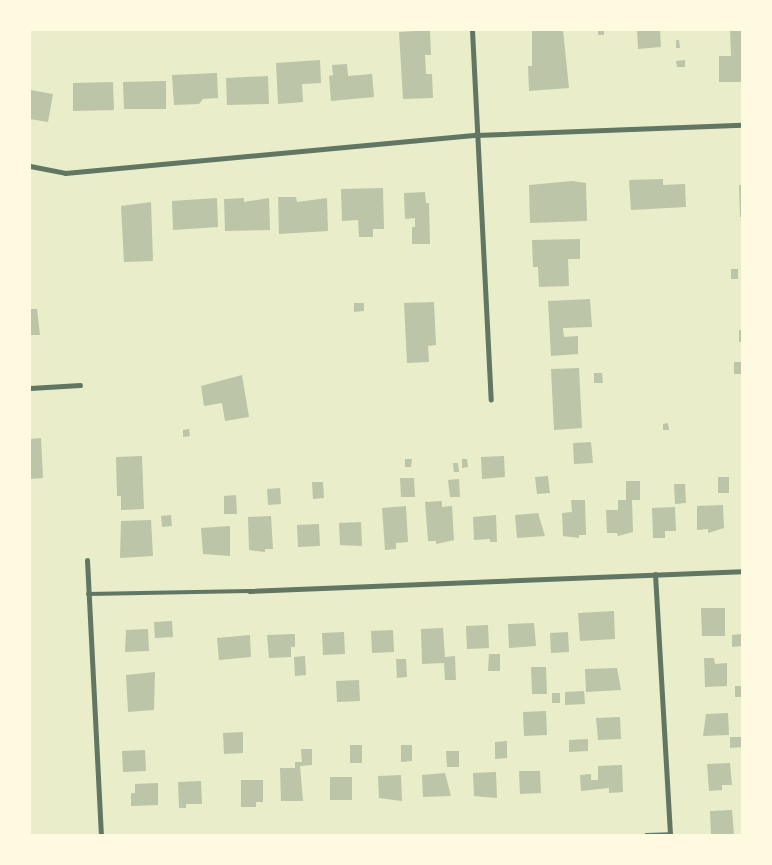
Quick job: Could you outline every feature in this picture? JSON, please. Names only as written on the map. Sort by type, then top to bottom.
[{"type":"street","points":[[472,30],[491,400]]},
{"type":"street","points":[[30,166],[65,173],[476,135],[742,124]]},
{"type":"street","points":[[30,388],[80,385]]},
{"type":"street","points":[[87,560],[101,835]]},
{"type":"street","points":[[249,591],[742,570]]},
{"type":"street","points":[[646,835],[670,835],[655,574]]},
{"type":"lane","points":[[88,594],[249,591]]},
{"type":"building","points":[[430,30],[431,55],[425,55],[426,74],[432,74],[433,98],[403,99],[399,32]]},
{"type":"building","points":[[532,30],[563,30],[569,88],[529,91],[528,66],[532,66]]},
{"type":"building","points":[[598,30],[604,30],[604,35],[598,35]]},
{"type":"building","points":[[637,30],[660,30],[661,47],[638,49]]},
{"type":"building","points":[[730,30],[742,30],[742,82],[719,82],[719,56],[731,56]]},
{"type":"building","points":[[676,40],[679,40],[680,48],[676,48]]},
{"type":"building","points":[[320,60],[321,83],[302,84],[303,102],[278,104],[276,63]]},
{"type":"building","points":[[685,60],[685,67],[677,67],[676,61]]},
{"type":"building","points":[[347,64],[348,76],[372,74],[374,97],[331,101],[329,76],[333,75],[332,65]]},
{"type":"building","points":[[217,73],[218,98],[203,99],[199,104],[174,105],[172,75]]},
{"type":"building","points":[[268,76],[269,104],[227,105],[226,78]]},
{"type":"building","points":[[166,81],[166,109],[124,109],[123,82]]},
{"type":"building","points":[[113,82],[114,110],[73,111],[73,83]]},
{"type":"building","points":[[31,90],[53,94],[48,122],[30,119]]},
{"type":"building","points":[[663,179],[663,185],[685,184],[686,207],[631,210],[629,180]]},
{"type":"building","points":[[572,181],[586,183],[587,221],[530,223],[529,185]]},
{"type":"building","points":[[739,185],[742,185],[742,217],[740,217]]},
{"type":"building","points":[[383,188],[384,229],[373,229],[373,237],[359,237],[358,220],[342,221],[341,189]]},
{"type":"building","points":[[425,192],[426,203],[429,203],[430,244],[412,244],[412,227],[415,227],[415,218],[405,219],[404,193]]},
{"type":"building","points":[[278,197],[296,197],[297,202],[327,198],[328,231],[279,234]]},
{"type":"building","points":[[217,198],[218,227],[173,230],[172,201]]},
{"type":"building","points":[[244,198],[244,202],[269,198],[270,230],[225,231],[224,199]]},
{"type":"building","points":[[151,202],[153,261],[124,262],[121,206]]},
{"type":"building","points":[[580,239],[580,259],[568,259],[569,286],[539,287],[538,267],[533,267],[532,240]]},
{"type":"building","points":[[731,269],[738,269],[738,279],[731,279]]},
{"type":"building","points":[[590,299],[592,327],[563,328],[564,337],[578,336],[578,354],[551,356],[548,301]]},
{"type":"building","points":[[434,302],[436,345],[428,346],[429,362],[407,363],[404,303]]},
{"type":"building","points":[[354,303],[364,303],[364,311],[354,312]]},
{"type":"building","points":[[30,309],[37,309],[40,335],[30,335]]},
{"type":"building","points":[[739,330],[742,330],[742,342],[739,342]]},
{"type":"building","points":[[734,362],[742,362],[742,374],[734,374]]},
{"type":"building","points":[[579,368],[582,428],[554,430],[551,369]]},
{"type":"building","points":[[594,373],[602,373],[603,383],[594,383]]},
{"type":"building","points":[[242,375],[249,417],[225,421],[222,403],[204,406],[201,386]]},
{"type":"building","points":[[668,423],[669,430],[663,430],[663,424]]},
{"type":"building","points":[[189,429],[190,436],[183,437],[183,430]]},
{"type":"building","points":[[41,438],[43,478],[30,479],[30,439]]},
{"type":"building","points":[[591,442],[593,463],[574,464],[573,443]]},
{"type":"building","points":[[142,456],[144,509],[121,510],[121,496],[117,496],[116,457]]},
{"type":"building","points":[[504,456],[505,477],[482,479],[481,457]]},
{"type":"building","points":[[405,459],[412,459],[411,467],[405,467]]},
{"type":"building","points":[[462,459],[467,459],[468,467],[462,468]]},
{"type":"building","points":[[453,463],[458,463],[459,472],[454,472]]},
{"type":"building","points":[[548,476],[550,493],[537,494],[535,477]]},
{"type":"building","points":[[718,477],[729,477],[729,493],[718,493]]},
{"type":"building","points":[[400,478],[414,478],[415,497],[401,497]]},
{"type":"building","points":[[459,479],[460,497],[450,497],[448,480]]},
{"type":"building","points":[[626,481],[640,481],[640,500],[632,500],[633,532],[618,536],[617,533],[607,533],[606,510],[618,510],[618,500],[626,500]]},
{"type":"building","points":[[312,482],[323,482],[324,498],[313,499]]},
{"type":"building","points":[[674,484],[685,484],[686,503],[675,504]]},
{"type":"building","points":[[280,488],[281,504],[268,505],[267,489]]},
{"type":"building","points":[[236,495],[237,514],[224,514],[224,496]]},
{"type":"building","points":[[571,500],[585,500],[586,535],[579,535],[579,538],[563,536],[562,513],[572,512]]},
{"type":"building","points":[[442,501],[442,507],[452,506],[454,540],[436,544],[436,541],[428,541],[425,502]]},
{"type":"building","points":[[723,505],[724,528],[708,533],[708,529],[697,530],[697,506]]},
{"type":"building","points":[[406,506],[408,542],[396,543],[396,549],[385,550],[382,508]]},
{"type":"building","points":[[675,507],[676,531],[665,531],[665,538],[653,538],[652,508]]},
{"type":"building","points":[[538,513],[545,536],[517,538],[515,515]]},
{"type":"building","points":[[171,515],[172,526],[162,527],[161,516]]},
{"type":"building","points":[[496,515],[497,542],[490,542],[490,539],[474,540],[473,517]]},
{"type":"building","points":[[271,516],[273,549],[265,549],[265,552],[249,550],[248,517]]},
{"type":"building","points":[[151,520],[153,556],[120,558],[121,521]]},
{"type":"building","points":[[361,522],[362,546],[340,545],[339,523]]},
{"type":"building","points":[[319,524],[320,546],[298,547],[297,525]]},
{"type":"building","points":[[230,526],[230,556],[203,554],[201,528]]},
{"type":"building","points":[[701,608],[725,608],[725,636],[702,636]]},
{"type":"building","points":[[614,611],[615,639],[580,641],[578,613]]},
{"type":"building","points":[[172,621],[173,637],[155,638],[154,622]]},
{"type":"building","points":[[534,623],[536,646],[509,648],[508,624]]},
{"type":"building","points":[[488,625],[489,648],[467,649],[466,626]]},
{"type":"building","points":[[443,628],[445,657],[455,656],[456,680],[445,680],[444,663],[422,664],[421,629]]},
{"type":"building","points":[[148,629],[149,651],[125,652],[126,630]]},
{"type":"building","points":[[393,630],[394,652],[372,653],[371,631]]},
{"type":"building","points":[[344,632],[345,654],[323,655],[322,633]]},
{"type":"building","points":[[568,632],[569,652],[551,653],[550,633]]},
{"type":"building","points":[[295,634],[295,647],[291,647],[291,657],[269,658],[267,635]]},
{"type":"building","points":[[742,634],[742,646],[732,647],[732,635]]},
{"type":"building","points":[[250,635],[251,657],[219,660],[217,638]]},
{"type":"building","points":[[489,654],[500,654],[500,671],[488,671]]},
{"type":"building","points":[[305,656],[306,675],[295,676],[294,657]]},
{"type":"building","points":[[704,658],[714,658],[715,664],[727,663],[727,686],[705,687]]},
{"type":"building","points":[[396,659],[406,659],[407,677],[397,678]]},
{"type":"building","points":[[531,667],[546,667],[547,694],[532,694]]},
{"type":"building","points":[[617,668],[621,690],[586,692],[585,669]]},
{"type":"building","points":[[155,672],[154,710],[128,712],[126,675]]},
{"type":"building","points":[[359,680],[360,701],[337,702],[336,681]]},
{"type":"building","points":[[735,686],[742,686],[742,697],[735,697]]},
{"type":"building","points":[[584,691],[585,704],[565,705],[565,692]]},
{"type":"building","points":[[552,693],[560,693],[560,703],[552,703]]},
{"type":"building","points":[[546,711],[547,735],[524,736],[523,712]]},
{"type":"building","points":[[728,713],[729,735],[703,736],[706,714]]},
{"type":"building","points":[[620,717],[621,739],[598,740],[596,718]]},
{"type":"building","points":[[243,732],[243,753],[224,754],[223,733]]},
{"type":"building","points":[[730,737],[742,737],[742,747],[730,748]]},
{"type":"building","points":[[588,739],[588,751],[569,752],[569,740]]},
{"type":"building","points":[[507,741],[507,758],[495,759],[495,742]]},
{"type":"building","points":[[350,745],[362,745],[362,763],[350,763]]},
{"type":"building","points":[[401,745],[412,745],[412,761],[401,762]]},
{"type":"building","points":[[301,749],[312,749],[312,765],[300,766],[303,801],[281,801],[280,768],[295,768],[295,762],[302,762]]},
{"type":"building","points":[[145,750],[146,771],[123,772],[122,751]]},
{"type":"building","points":[[446,751],[459,751],[459,767],[447,767]]},
{"type":"building","points":[[730,763],[732,785],[722,785],[722,790],[709,791],[707,764]]},
{"type":"building","points":[[622,765],[623,792],[609,793],[609,788],[581,791],[580,775],[591,774],[591,780],[598,780],[598,766]]},
{"type":"building","points":[[519,771],[540,771],[541,793],[520,794]]},
{"type":"building","points":[[496,772],[497,798],[474,796],[473,773]]},
{"type":"building","points":[[445,773],[451,796],[423,797],[422,775]]},
{"type":"building","points":[[401,775],[402,801],[379,798],[378,776]]},
{"type":"building","points":[[330,777],[352,777],[352,800],[330,800]]},
{"type":"building","points":[[241,780],[263,780],[263,802],[256,802],[256,807],[241,807]]},
{"type":"building","points":[[201,781],[202,804],[186,804],[186,808],[179,808],[178,782]]},
{"type":"building","points":[[158,783],[158,805],[131,806],[131,793],[135,793],[135,784]]},
{"type":"building","points":[[732,810],[734,835],[711,835],[710,811]]}]
